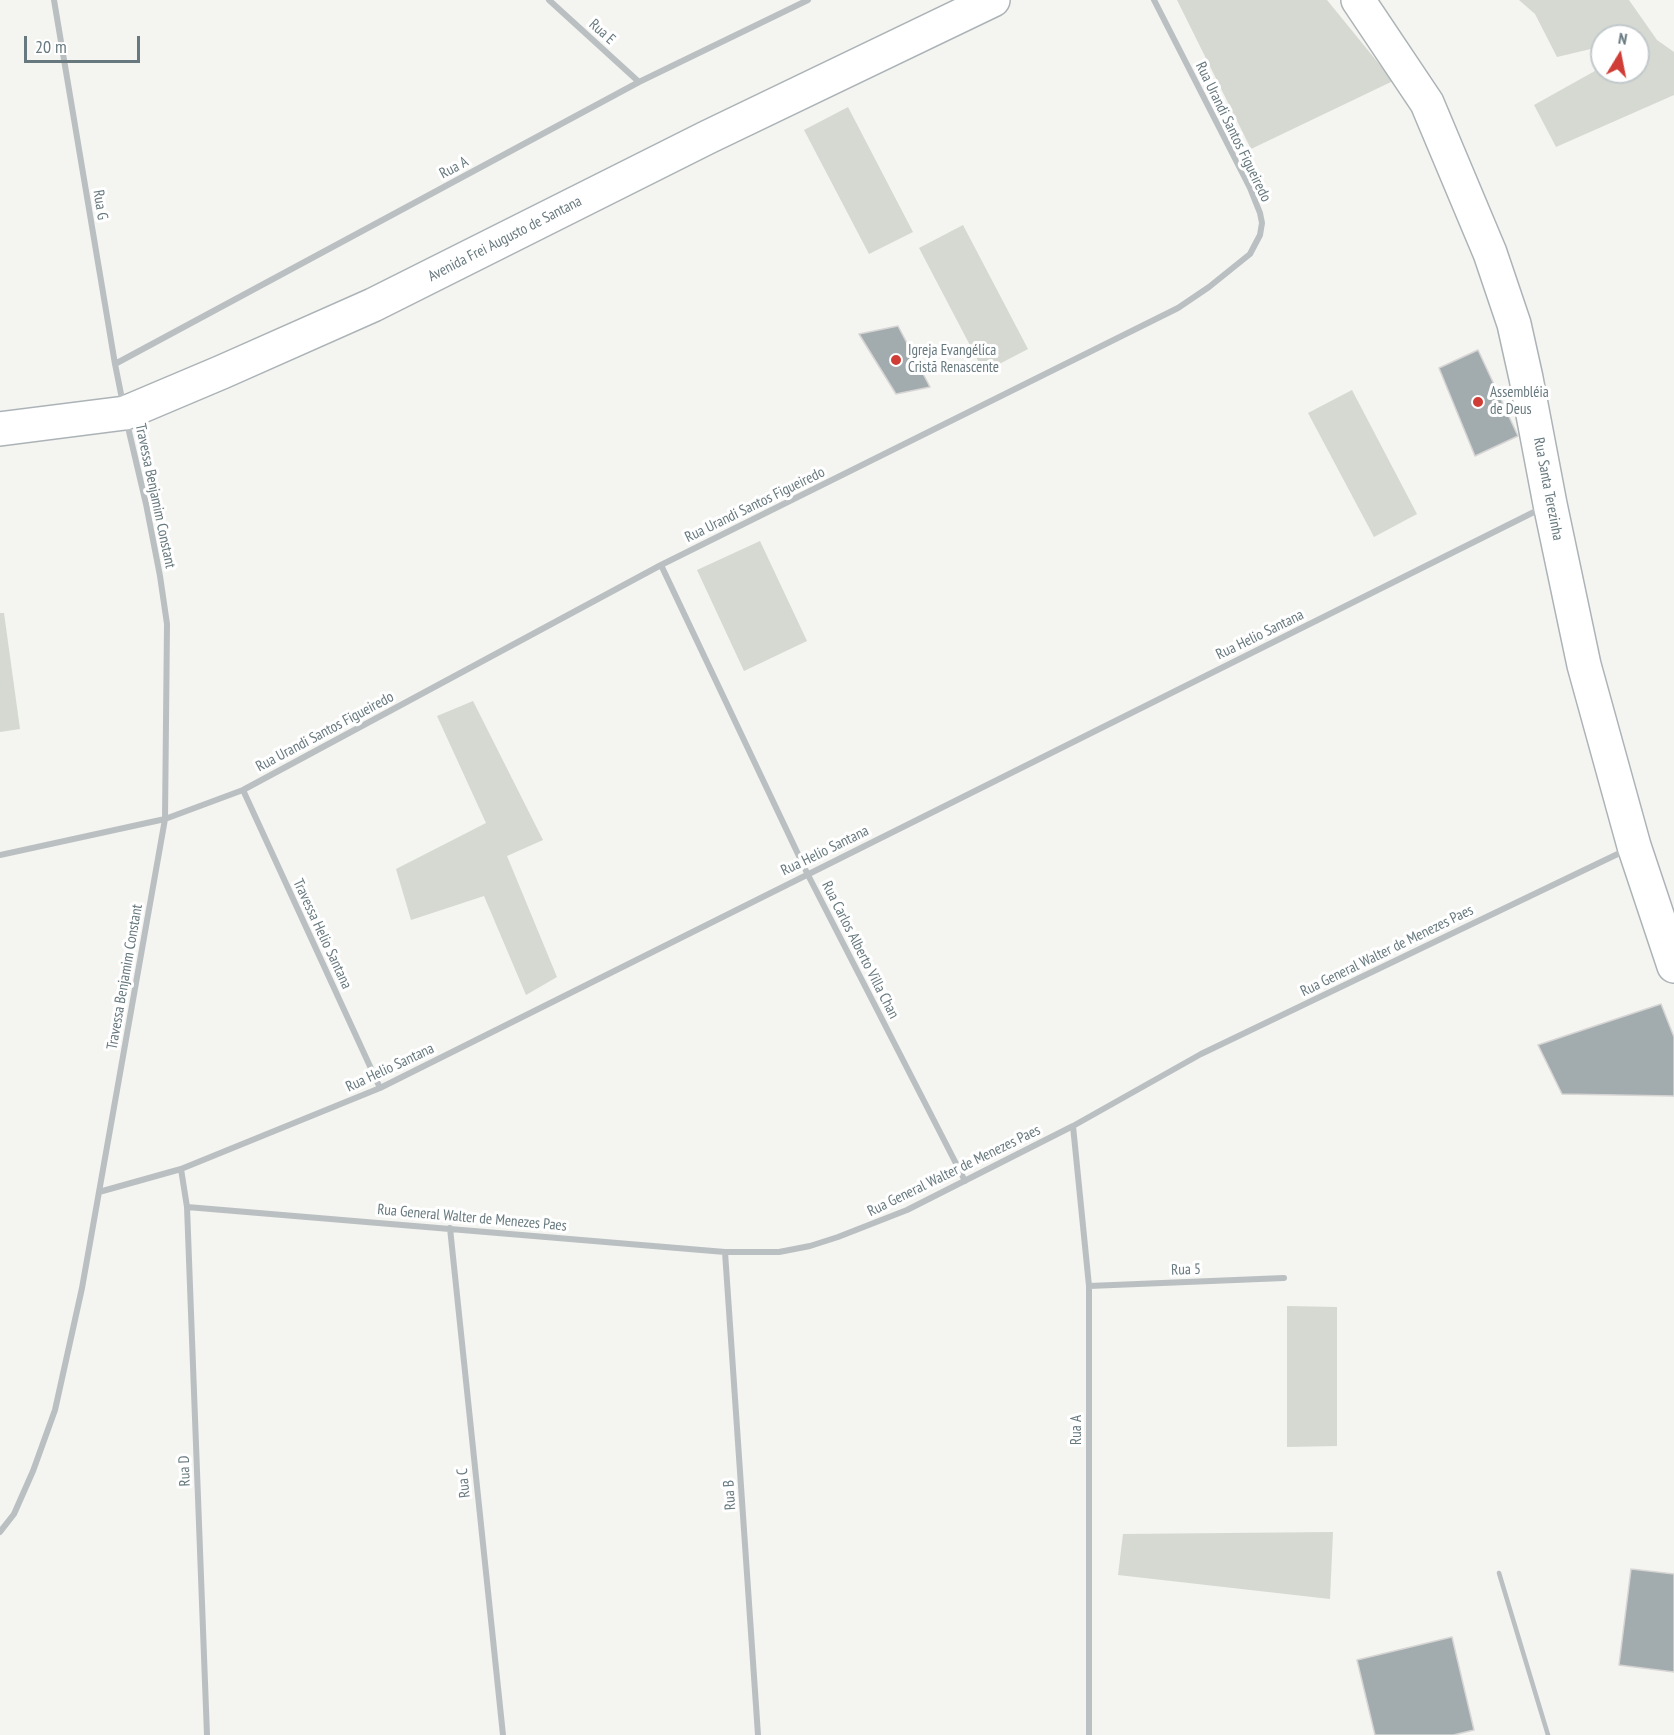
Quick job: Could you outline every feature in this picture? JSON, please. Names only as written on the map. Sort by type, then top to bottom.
[{"type":"street","name":"Rua G","points":[[54,0],[125,413]]},
{"type":"street","name":"Rua E","points":[[549,0],[639,82]]},
{"type":"street","name":"Rua A","points":[[115,364],[639,82],[808,0]]},
{"type":"street","name":"Avenida Frei Augusto de Santana","points":[[0,429],[125,413],[222,372],[373,305],[708,137],[993,0]]},
{"type":"street","name":"Rua Urandi Santos Figueiredo","points":[[0,855],[165,819],[243,790],[661,565],[1178,308],[1209,287],[1250,254],[1260,235],[1262,223],[1250,188],[1154,0]]},
{"type":"street","name":"Rua Santa Terezinha","points":[[1358,0],[1427,103],[1490,254],[1514,324],[1584,665],[1634,846],[1674,966]]},
{"type":"street","name":"Travessa Benjamim Constant","points":[[0,1532],[14,1514],[33,1471],[55,1410],[82,1288],[165,819],[167,624],[148,514],[125,413]]},
{"type":"street","name":"Rua Helio Santana","points":[[99,1192],[181,1170],[380,1088],[1550,504]]},
{"type":"street","name":"Rua Carlos Alberto Villa Chan","points":[[661,565],[807,873],[965,1181]]},
{"type":"street","name":"Travessa Helio Santana","points":[[243,790],[380,1088]]},
{"type":"street","name":"Rua General Walter de Menezes Paes","points":[[187,1207],[725,1252],[779,1252],[810,1246],[838,1238],[907,1210],[1073,1126],[1201,1054],[1634,846]]},
{"type":"street","name":"Rua A","points":[[1073,1126],[1089,1286],[1089,1735]]},
{"type":"street","points":[[181,1170],[187,1207]]},
{"type":"street","name":"Rua D","points":[[187,1207],[207,1735]]},
{"type":"street","name":"Rua C","points":[[450,1228],[502,1735]]},
{"type":"street","name":"Rua B","points":[[725,1252],[758,1735]]},
{"type":"street","name":"Rua 5","points":[[1089,1286],[1284,1278]]},
{"type":"lane","points":[[1499,1573],[1548,1735]]},
{"type":"shaded area","points":[[1177,0],[1327,0],[1393,81],[1251,149]]},
{"type":"shaded area","points":[[1519,0],[1629,0],[1646,24],[1590,24],[1590,49],[1557,57],[1535,14]]},
{"type":"shaded area","points":[[1650,30],[1657,40],[1674,52],[1674,95],[1556,147],[1534,105],[1590,74],[1590,84],[1650,84]]},
{"type":"shaded area","points":[[848,107],[913,232],[869,254],[804,130]]},
{"type":"shaded area","points":[[963,225],[1028,349],[984,372],[919,248]]},
{"type":"shaded area","points":[[1352,390],[1417,514],[1374,537],[1308,413]]},
{"type":"shaded area","points":[[760,541],[807,641],[744,671],[697,570]]},
{"type":"shaded area","points":[[0,613],[4,613],[20,729],[0,732]]},
{"type":"shaded area","points":[[473,701],[543,840],[507,856],[557,977],[526,995],[484,896],[411,920],[396,869],[486,823],[437,716]]},
{"type":"shaded area","points":[[1287,1306],[1337,1307],[1337,1446],[1287,1447]]},
{"type":"shaded area","points":[[1333,1532],[1330,1599],[1118,1575],[1123,1534]]},
{"type":"building","name":"Igreja Evangélica Cristã Renascente","points":[[898,326],[930,387],[896,394],[859,334]]},
{"type":"building","name":"Assembléia de Deus","points":[[1478,350],[1518,436],[1475,456],[1439,368]]},
{"type":"building","points":[[1661,1004],[1674,1037],[1674,1096],[1562,1094],[1538,1045]]},
{"type":"building","points":[[1631,1569],[1674,1574],[1674,1672],[1619,1665]]},
{"type":"building","points":[[1452,1637],[1474,1730],[1453,1735],[1375,1735],[1357,1660]]},
{"type":"place","name":"Igreja Evangélica Cristã Renascente","points":[[896,360]]},
{"type":"place","name":"Assembléia de Deus","points":[[1478,402]]}]
